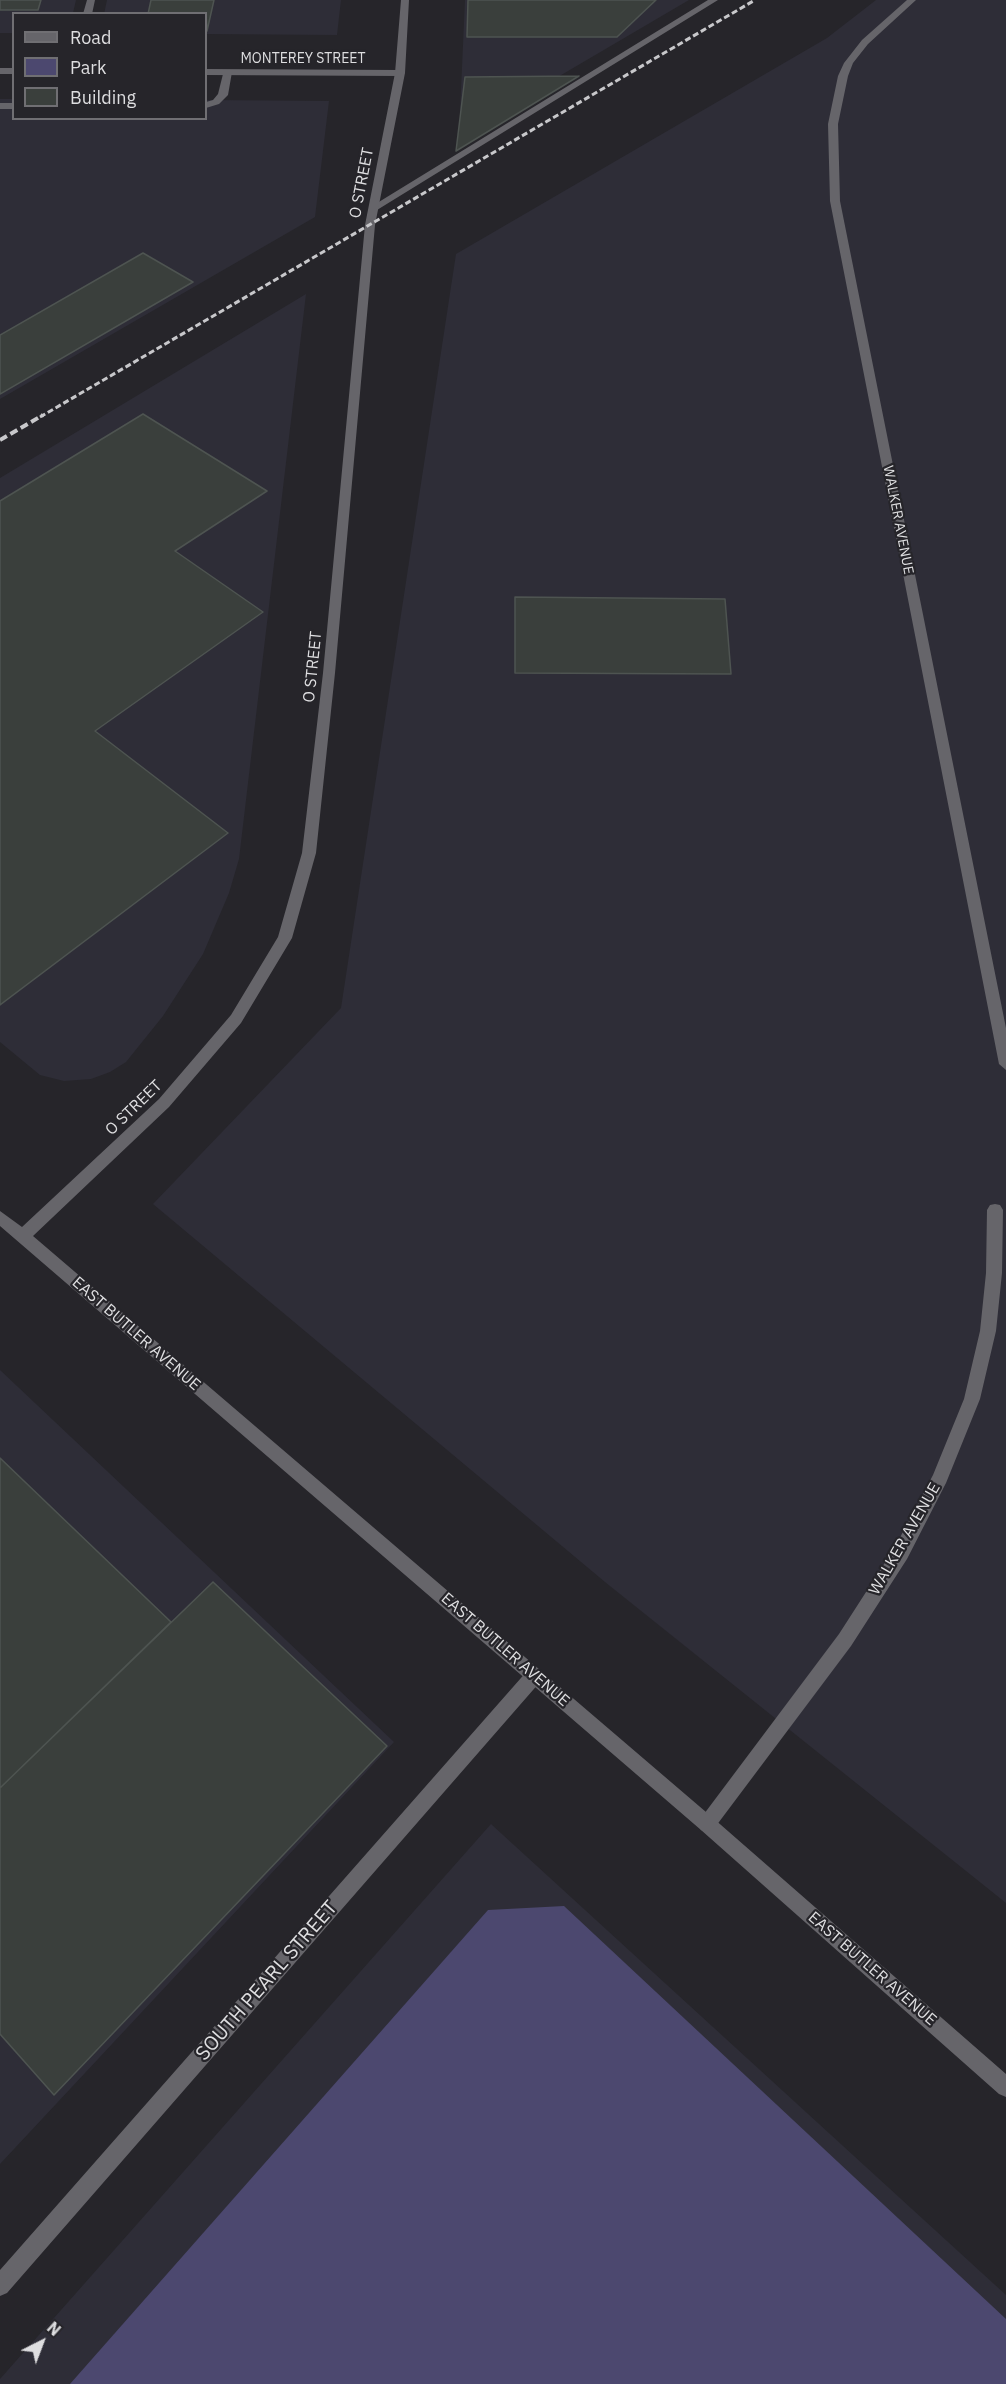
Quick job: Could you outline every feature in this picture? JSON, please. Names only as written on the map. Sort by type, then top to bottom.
[{"type":"street","name":"O STREET","points":[[21,1236],[164,1104],[236,1019],[285,938],[309,853],[374,208],[400,73],[405,0]]},
{"type":"street","points":[[374,208],[714,0]]},
{"type":"street","name":"WALKER AVENUE","points":[[912,0],[865,42],[849,63],[843,76],[833,124],[835,201],[1006,1064]]},
{"type":"street","name":"MONTEREY STREET","points":[[207,72],[400,73]]},
{"type":"street","points":[[207,105],[216,102],[223,94],[227,72]]},
{"type":"street","name":"WALKER AVENUE","points":[[707,1824],[844,1641],[901,1553],[940,1478],[972,1399],[988,1331],[994,1272],[995,1210]]},
{"type":"street","name":"EAST BUTLER AVENUE","points":[[0,1217],[707,1824],[1006,2088]]},
{"type":"street","name":"SOUTH PEARL STREET","points":[[0,2286],[534,1676]]},
{"type":"shaded area","points":[[0,0],[76,0],[73,12],[12,12],[12,33],[0,33]]},
{"type":"shaded area","points":[[107,0],[341,0],[337,35],[207,34],[207,12],[104,12]]},
{"type":"shaded area","points":[[465,0],[689,0],[459,135]]},
{"type":"shaded area","points":[[876,0],[1006,0],[1006,1903],[605,1582],[153,1204],[341,1008],[456,254],[827,38]]},
{"type":"shaded area","points":[[0,99],[12,99],[12,120],[207,120],[207,100],[329,101],[315,217],[0,399]]},
{"type":"shaded area","points":[[306,294],[239,859],[229,893],[203,954],[163,1016],[126,1062],[110,1072],[91,1079],[64,1081],[40,1075],[0,1042],[0,478]]},
{"type":"shaded area","points":[[0,1370],[394,1742],[0,2164]]},
{"type":"shaded area","points":[[491,1824],[1006,2295],[1006,2384],[0,2384],[0,2379]]},
{"type":"green space","points":[[564,1906],[1006,2319],[1006,2384],[70,2384],[488,1910]]},
{"type":"building","points":[[0,0],[41,0],[38,10],[0,10]]},
{"type":"building","points":[[151,0],[214,0],[207,31],[207,12],[148,12]]},
{"type":"building","points":[[468,0],[656,0],[617,37],[467,37]]},
{"type":"building","points":[[579,76],[456,151],[465,77]]},
{"type":"building","points":[[143,253],[193,282],[0,394],[0,335]]},
{"type":"building","points":[[143,414],[267,491],[175,551],[263,612],[95,731],[228,833],[0,1005],[0,501]]},
{"type":"building","points":[[515,597],[725,599],[731,674],[515,673]]},
{"type":"building","points":[[0,1458],[171,1622],[0,1788]]},
{"type":"building","points":[[213,1582],[387,1746],[54,2095],[0,2034],[0,1788]]},
{"type":"railway","points":[[40,417],[755,0]]},
{"type":"railway","points":[[0,440],[43,415]]}]
